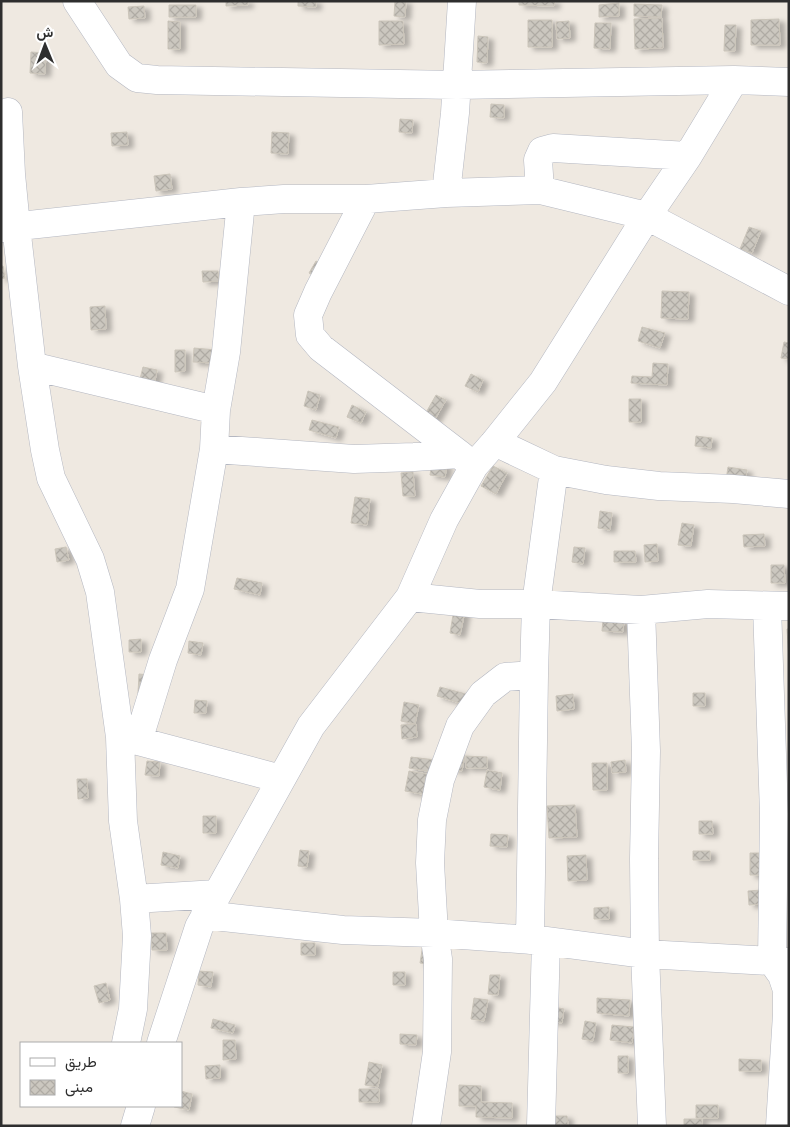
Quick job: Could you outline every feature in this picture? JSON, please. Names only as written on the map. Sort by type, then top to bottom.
[{"type":"street","points":[[77,1],[119,65],[137,78],[457,85],[734,80],[789,82]]},
{"type":"street","points":[[446,193],[457,85],[462,1]]},
{"type":"street","points":[[214,449],[354,459],[414,457],[466,460],[495,442],[543,382],[647,216],[688,156],[734,80]]},
{"type":"street","points":[[8,112],[11,174],[8,227],[45,450],[51,478],[90,559],[100,592],[129,739],[123,821],[137,936],[133,1009],[126,1042]]},
{"type":"street","points":[[540,190],[538,160],[542,151],[553,148],[688,156]]},
{"type":"street","points":[[8,227],[284,199],[366,198],[540,190],[647,216],[789,291]]},
{"type":"street","points":[[366,198],[308,315],[310,335],[322,348],[466,460]]},
{"type":"street","points":[[129,739],[164,660],[190,588],[214,449],[216,410],[226,352],[241,202]]},
{"type":"street","points":[[32,366],[216,410]]},
{"type":"street","points":[[495,442],[554,470],[606,480],[659,486],[733,489],[789,494]]},
{"type":"street","points":[[161,1042],[199,927],[211,904],[311,726],[410,597],[444,520],[466,460]]},
{"type":"street","points":[[541,1126],[534,675],[536,604],[554,470]]},
{"type":"street","points":[[410,597],[480,604],[536,604],[641,610],[708,604],[778,606],[774,814],[782,975],[787,990],[780,1126]]},
{"type":"street","points":[[641,610],[646,751],[645,954],[652,1126]]},
{"type":"street","points":[[426,1126],[436,1052],[438,960],[434,934],[430,863],[432,820],[440,780],[460,726],[482,694],[505,678],[534,675]]},
{"type":"street","points":[[129,739],[281,780]]},
{"type":"street","points":[[134,899],[211,904],[343,930],[538,940],[645,954],[781,961]]},
{"type":"building","points":[[226,1],[248,1],[248,5],[226,6]]},
{"type":"building","points":[[298,1],[316,1],[316,7],[298,6]]},
{"type":"building","points":[[395,1],[406,1],[405,17],[394,16]]},
{"type":"building","points":[[519,1],[555,1],[554,6],[519,5]]},
{"type":"building","points":[[619,3],[619,16],[599,17],[599,5]]},
{"type":"building","points":[[634,4],[662,5],[661,17],[634,16]]},
{"type":"building","points":[[169,5],[196,5],[196,17],[169,17]]},
{"type":"building","points":[[144,6],[145,18],[129,19],[128,7]]},
{"type":"building","points":[[662,18],[663,48],[635,49],[634,19]]},
{"type":"building","points":[[779,19],[780,45],[751,45],[751,20]]},
{"type":"building","points":[[528,20],[552,20],[552,47],[528,47]]},
{"type":"building","points":[[168,21],[180,22],[180,49],[168,49]]},
{"type":"building","points":[[379,21],[403,21],[404,44],[379,45]]},
{"type":"building","points":[[569,21],[570,38],[557,39],[556,22]]},
{"type":"building","points":[[595,23],[611,23],[610,49],[594,48]]},
{"type":"building","points":[[725,25],[736,25],[735,51],[724,51]]},
{"type":"building","points":[[478,36],[488,37],[487,63],[477,62]]},
{"type":"building","points":[[31,52],[46,53],[45,74],[30,73]]},
{"type":"building","points":[[491,104],[504,105],[504,118],[490,117]]},
{"type":"building","points":[[400,119],[413,120],[412,133],[399,132]]},
{"type":"building","points":[[127,132],[128,145],[112,146],[111,133]]},
{"type":"building","points":[[272,132],[289,133],[288,154],[271,153]]},
{"type":"building","points":[[170,174],[172,189],[156,191],[154,176]]},
{"type":"building","points":[[749,227],[761,231],[752,253],[740,249]]},
{"type":"building","points":[[316,261],[327,267],[321,280],[309,273]]},
{"type":"building","points":[[1,266],[3,266],[5,278],[1,279]]},
{"type":"building","points":[[202,271],[218,271],[219,281],[203,282]]},
{"type":"building","points":[[662,291],[689,292],[688,319],[661,318]]},
{"type":"building","points":[[105,306],[106,329],[91,330],[90,307]]},
{"type":"building","points":[[642,327],[665,333],[660,348],[638,341]]},
{"type":"building","points":[[784,342],[789,343],[789,359],[781,358]]},
{"type":"building","points":[[194,348],[217,350],[216,363],[193,362]]},
{"type":"building","points":[[175,350],[185,350],[185,371],[175,372]]},
{"type":"building","points":[[653,363],[668,364],[667,385],[631,383],[632,376],[652,377]]},
{"type":"building","points":[[143,367],[157,370],[154,386],[139,383]]},
{"type":"building","points":[[471,374],[483,380],[478,392],[465,386]]},
{"type":"building","points":[[308,391],[320,395],[316,410],[304,406]]},
{"type":"building","points":[[436,395],[446,400],[434,421],[424,416]]},
{"type":"building","points":[[629,399],[641,399],[641,422],[629,422]]},
{"type":"building","points":[[352,405],[366,412],[361,423],[347,417]]},
{"type":"building","points":[[312,420],[339,427],[336,438],[309,430]]},
{"type":"building","points":[[696,436],[712,438],[711,448],[695,446]]},
{"type":"building","points":[[432,462],[447,465],[445,477],[430,475]]},
{"type":"building","points":[[493,466],[507,473],[496,494],[481,486]]},
{"type":"building","points":[[728,467],[747,470],[745,483],[726,480]]},
{"type":"building","points":[[413,472],[415,496],[403,496],[401,473]]},
{"type":"building","points":[[355,497],[370,499],[367,525],[351,523]]},
{"type":"building","points":[[600,511],[612,513],[610,530],[598,528]]},
{"type":"building","points":[[682,523],[694,525],[691,546],[678,545]]},
{"type":"building","points":[[764,534],[765,546],[744,547],[743,535]]},
{"type":"building","points":[[657,544],[658,561],[645,562],[644,545]]},
{"type":"building","points":[[66,547],[69,560],[57,562],[55,549]]},
{"type":"building","points":[[574,547],[585,548],[583,564],[572,562]]},
{"type":"building","points":[[614,551],[635,551],[636,562],[614,562]]},
{"type":"building","points":[[771,565],[784,565],[785,583],[771,583]]},
{"type":"building","points":[[237,578],[262,583],[260,595],[234,589]]},
{"type":"building","points":[[454,609],[465,611],[460,635],[450,633]]},
{"type":"building","points":[[603,619],[624,620],[623,632],[602,631]]},
{"type":"building","points":[[787,629],[789,629],[789,661]]},
{"type":"building","points":[[141,639],[141,652],[129,652],[129,640]]},
{"type":"building","points":[[189,641],[203,643],[201,655],[188,653]]},
{"type":"building","points":[[139,674],[149,675],[148,693],[138,693]]},
{"type":"building","points":[[440,687],[466,694],[463,704],[437,696]]},
{"type":"building","points":[[693,693],[705,693],[705,706],[693,706]]},
{"type":"building","points":[[573,694],[574,709],[557,711],[556,696]]},
{"type":"building","points":[[195,700],[207,701],[206,713],[194,713]]},
{"type":"building","points":[[404,702],[419,705],[415,724],[401,721]]},
{"type":"building","points":[[416,724],[417,737],[402,739],[401,725]]},
{"type":"building","points":[[453,753],[465,755],[462,771],[451,769]]},
{"type":"building","points":[[466,756],[487,757],[487,768],[466,768]]},
{"type":"building","points":[[411,757],[436,760],[433,772],[409,768]]},
{"type":"building","points":[[625,760],[626,772],[612,773],[611,762]]},
{"type":"building","points":[[147,761],[160,762],[159,776],[145,775]]},
{"type":"building","points":[[592,763],[607,763],[607,790],[593,790]]},
{"type":"building","points":[[487,770],[502,773],[500,790],[484,787]]},
{"type":"building","points":[[409,771],[432,775],[428,795],[405,791]]},
{"type":"building","points":[[77,779],[87,779],[88,798],[78,799]]},
{"type":"building","points":[[575,805],[577,837],[549,838],[547,806]]},
{"type":"building","points":[[203,816],[216,816],[216,833],[203,833]]},
{"type":"building","points":[[699,821],[712,821],[713,834],[699,834]]},
{"type":"building","points":[[491,834],[508,835],[507,847],[490,846]]},
{"type":"building","points":[[300,850],[309,851],[307,867],[298,866]]},
{"type":"building","points":[[693,851],[710,851],[710,860],[693,860]]},
{"type":"building","points":[[163,852],[180,856],[178,868],[161,865]]},
{"type":"building","points":[[750,853],[761,853],[761,875],[750,875]]},
{"type":"building","points":[[586,855],[587,880],[568,881],[567,856]]},
{"type":"building","points":[[761,890],[762,904],[749,905],[748,891]]},
{"type":"building","points":[[609,907],[609,919],[594,919],[594,908]]},
{"type":"building","points":[[151,933],[166,933],[167,950],[152,950]]},
{"type":"building","points":[[301,943],[315,943],[315,955],[301,955]]},
{"type":"building","points":[[423,944],[432,965],[420,963]]},
{"type":"building","points":[[199,971],[213,972],[211,987],[198,985]]},
{"type":"building","points":[[393,972],[405,972],[405,985],[393,985]]},
{"type":"building","points":[[490,975],[500,975],[498,995],[488,994]]},
{"type":"building","points":[[106,983],[110,1000],[99,1003],[94,986]]},
{"type":"building","points":[[474,998],[488,1000],[484,1021],[471,1019]]},
{"type":"building","points":[[597,998],[630,1000],[629,1016],[597,1013]]},
{"type":"building","points":[[550,1006],[564,1009],[562,1023],[548,1021]]},
{"type":"building","points":[[213,1019],[235,1025],[233,1033],[211,1028]]},
{"type":"building","points":[[585,1021],[596,1023],[593,1041],[582,1039]]},
{"type":"building","points":[[612,1025],[634,1027],[632,1043],[610,1040]]},
{"type":"building","points":[[400,1034],[417,1035],[416,1045],[400,1044]]},
{"type":"building","points":[[223,1040],[235,1040],[236,1059],[223,1060]]},
{"type":"building","points":[[618,1056],[628,1056],[628,1073],[618,1073]]},
{"type":"building","points":[[739,1059],[761,1060],[761,1071],[739,1071]]},
{"type":"building","points":[[369,1062],[382,1065],[378,1087],[365,1085]]},
{"type":"building","points":[[220,1065],[220,1078],[206,1079],[205,1066]]},
{"type":"building","points":[[459,1085],[481,1086],[481,1102],[512,1103],[512,1118],[476,1117],[476,1106],[459,1106]]},
{"type":"building","points":[[359,1089],[379,1089],[379,1102],[359,1102]]},
{"type":"building","points":[[182,1091],[192,1094],[189,1110],[174,1107],[182,1107]]},
{"type":"building","points":[[696,1105],[718,1105],[718,1118],[696,1118]]},
{"type":"building","points":[[550,1116],[567,1116],[568,1125],[550,1125]]},
{"type":"building","points":[[684,1119],[702,1119],[702,1126],[684,1126]]}]
